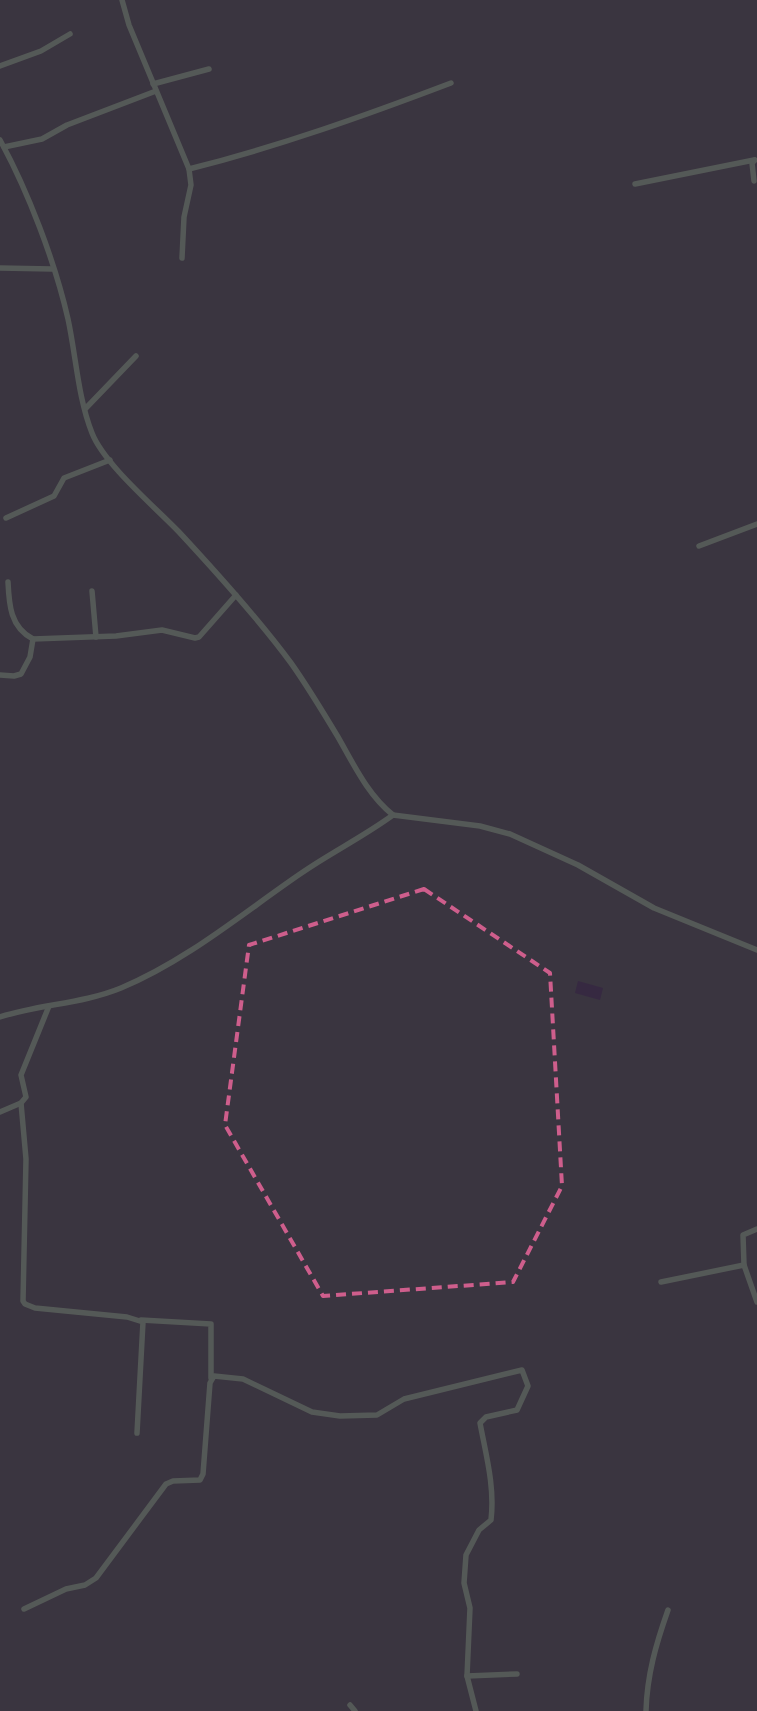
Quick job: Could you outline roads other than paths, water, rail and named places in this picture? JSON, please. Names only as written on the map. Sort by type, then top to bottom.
[{"type":"street","points":[[122,0],[129,25],[189,169],[191,185],[184,217],[182,258]]},
{"type":"street","points":[[0,66],[41,50],[70,34]]},
{"type":"street","points":[[153,84],[209,70]]},
{"type":"street","points":[[189,169],[263,150],[336,127],[451,84]]},
{"type":"street","points":[[4,148],[42,139],[67,125],[156,91]]},
{"type":"street","points":[[0,140],[38,224],[67,316],[92,433],[110,460],[216,571],[291,664],[374,797],[393,815],[480,826],[510,834],[578,865],[654,908],[693,926],[757,950]]},
{"type":"street","points":[[754,182],[752,163],[756,160]]},
{"type":"street","points":[[636,184],[756,160]]},
{"type":"street","points":[[0,268],[52,269]]},
{"type":"street","points":[[86,408],[136,356]]},
{"type":"street","points":[[6,518],[54,496],[64,478],[110,460]]},
{"type":"street","points":[[699,546],[757,524]]},
{"type":"street","points":[[8,582],[10,610],[22,631],[33,639],[96,637],[162,630],[195,638],[199,636],[236,595]]},
{"type":"street","points":[[92,591],[96,637]]},
{"type":"street","points":[[0,675],[14,676],[21,674],[30,657],[33,639]]},
{"type":"street","points":[[0,1017],[98,996],[153,972],[193,949],[311,866],[365,835],[393,815]]},
{"type":"street","points":[[0,1112],[21,1103],[26,1097],[21,1075],[48,1006]]},
{"type":"street","points":[[21,1103],[26,1159],[23,1293],[25,1304],[41,1309],[141,1320],[211,1324],[211,1378],[206,1415],[203,1474],[200,1480],[173,1481],[166,1484],[91,1583],[66,1589],[24,1609]]},
{"type":"street","points":[[757,1229],[743,1235],[744,1265],[757,1302]]},
{"type":"street","points":[[661,1282],[744,1265]]},
{"type":"street","points":[[136,1433],[144,1330],[141,1320]]},
{"type":"street","points":[[211,1378],[218,1375],[243,1379],[319,1415],[377,1415],[404,1399],[522,1370],[528,1386],[517,1410],[486,1417],[480,1423],[493,1503],[490,1520],[479,1530],[466,1555],[464,1583],[470,1608],[467,1676],[476,1711]]},
{"type":"street","points":[[646,1711],[646,1684],[668,1610]]},
{"type":"street","points":[[467,1676],[517,1674]]},
{"type":"street","points":[[350,1705],[355,1711]]}]
